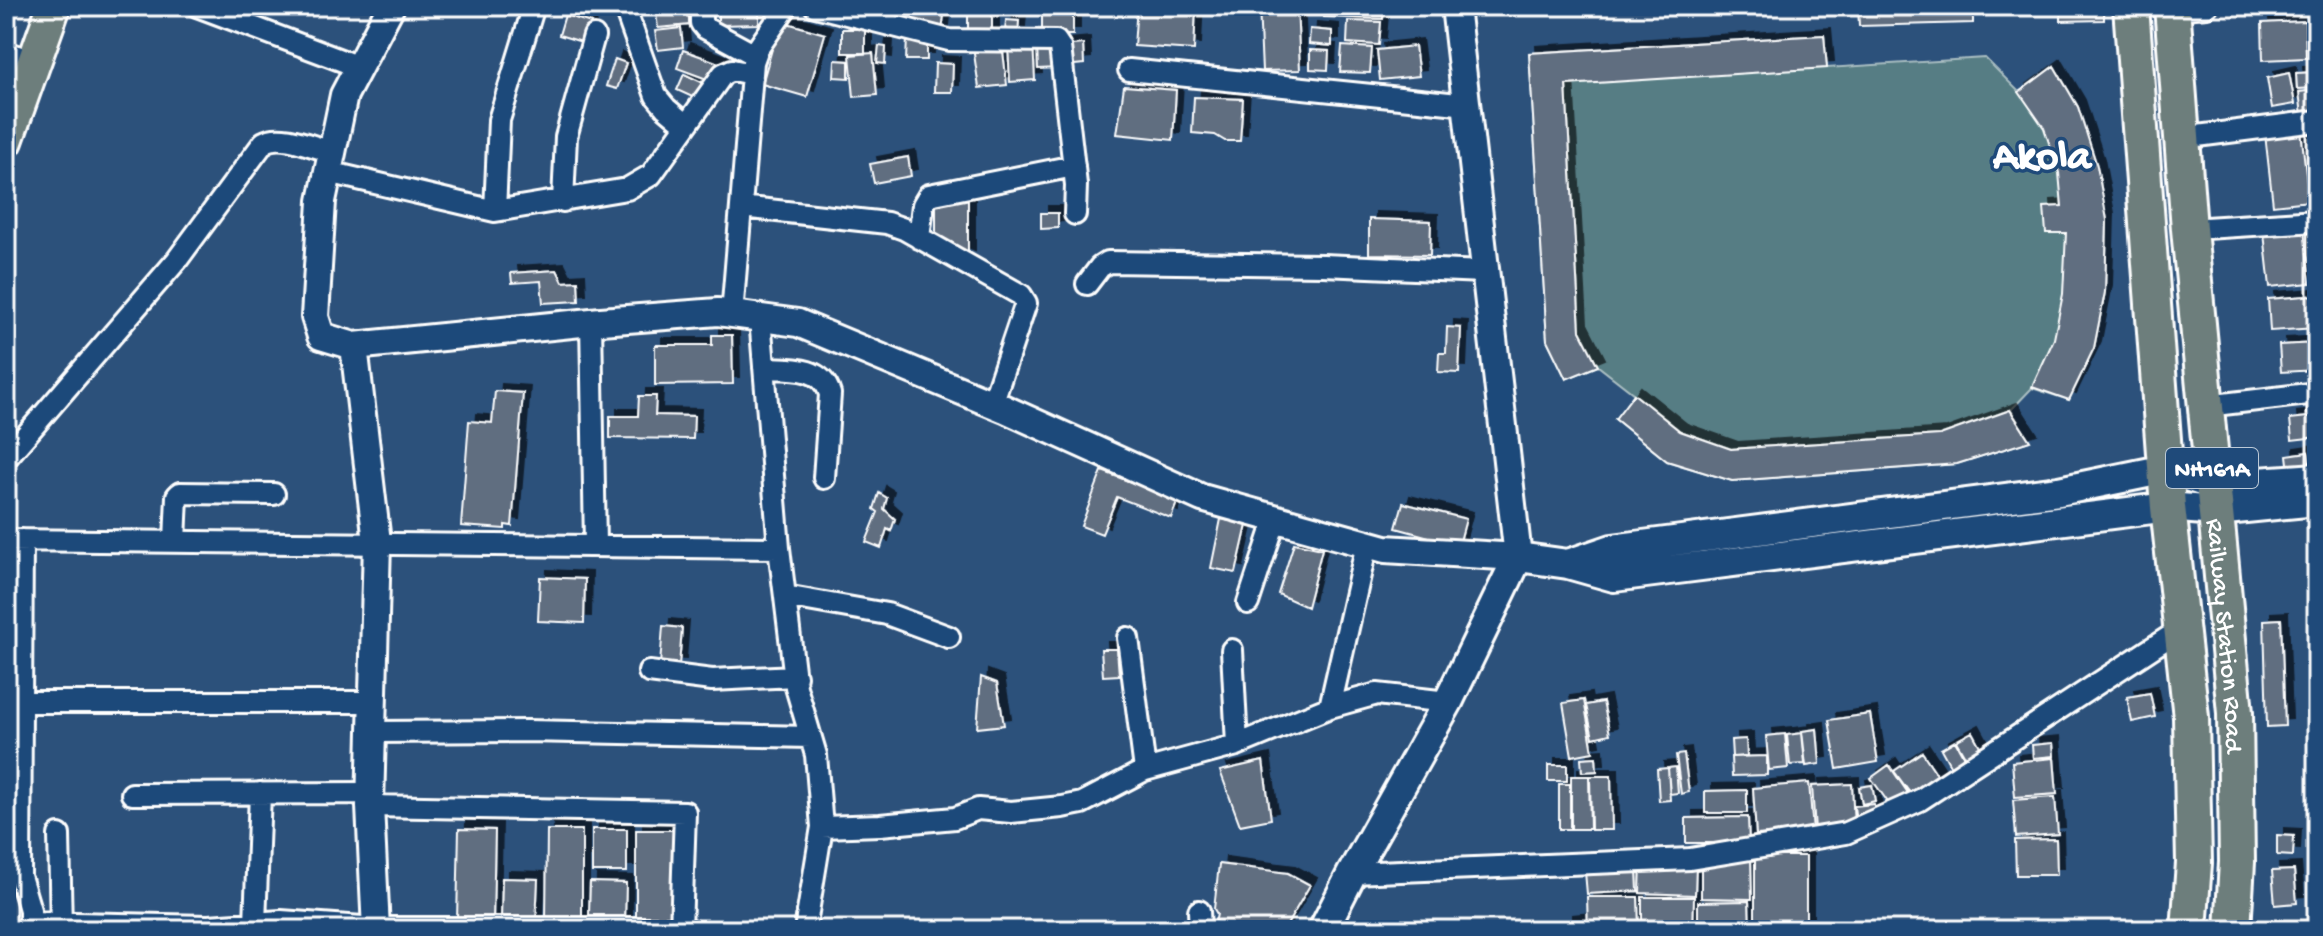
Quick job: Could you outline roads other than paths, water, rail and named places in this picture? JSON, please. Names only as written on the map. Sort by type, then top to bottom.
[{"type":"highway","name":"Railway Station Road","points":[[2131,6],[2168,507],[2191,717],[2194,863],[2189,930]]},
{"type":"highway","name":"Railway Station Road","points":[[2172,7],[2236,742],[2237,862],[2233,930]]},
{"type":"main road","points":[[6,141],[20,57],[54,6]]},
{"type":"main road","points":[[1323,930],[1448,702],[1518,557],[1568,564],[1614,577],[1907,526],[2166,469],[2215,498],[2317,501]]},
{"type":"main road","points":[[1907,526],[2168,507],[2317,478]]},
{"type":"street","points":[[197,6],[359,67]]},
{"type":"street","points":[[391,6],[344,95],[321,216],[315,317],[321,336],[354,346],[718,312],[798,323],[992,404],[1202,498],[1385,549],[1518,557],[1455,6]]},
{"type":"street","points":[[495,211],[499,120],[534,6]]},
{"type":"street","points":[[624,6],[656,96],[686,125]]},
{"type":"street","points":[[701,6],[701,23],[705,28],[753,64]]},
{"type":"street","points":[[732,315],[753,64],[787,6]]},
{"type":"street","points":[[815,6],[949,40],[1056,41],[1060,47],[1074,166],[1075,214]]},
{"type":"street","points":[[2172,7],[2207,6]]},
{"type":"street","points":[[563,201],[566,137],[594,36]]},
{"type":"street","points":[[8,456],[177,260],[268,139],[278,139],[330,162],[495,211],[563,201],[627,189],[641,183],[651,175],[723,74],[753,64]]},
{"type":"street","points":[[1129,70],[1468,105]]},
{"type":"street","points":[[2181,138],[2317,121]]},
{"type":"street","points":[[919,238],[923,205],[929,195],[1074,166]]},
{"type":"street","points":[[741,207],[887,223],[1025,298],[1026,303],[992,404]]},
{"type":"street","points":[[2189,229],[2317,221]]},
{"type":"street","points":[[1087,284],[1108,262],[1323,265],[1483,272]]},
{"type":"street","points":[[760,318],[779,548],[796,687],[816,755],[822,827],[805,930]]},
{"type":"street","points":[[591,322],[595,545]]},
{"type":"street","points":[[354,346],[377,542],[371,799],[376,929]]},
{"type":"street","points":[[764,368],[804,370],[815,374],[826,384],[830,394],[824,478]]},
{"type":"street","points":[[2206,406],[2317,393]]},
{"type":"street","points":[[175,541],[177,496],[180,493],[274,494]]},
{"type":"street","points":[[1248,603],[1276,518]]},
{"type":"street","points":[[691,930],[376,929],[281,921],[208,926],[30,926],[30,910],[20,876],[14,702],[14,540],[779,548]]},
{"type":"street","points":[[1330,707],[1367,544]]},
{"type":"street","points":[[785,596],[887,614],[949,637]]},
{"type":"street","points":[[1352,873],[1690,859],[1846,833],[1920,800],[2181,629]]},
{"type":"street","points":[[1128,638],[1145,770]]},
{"type":"street","points":[[1232,650],[1237,745]]},
{"type":"street","points":[[649,672],[712,680],[796,676]]},
{"type":"street","points":[[822,827],[955,818],[978,809],[1011,812],[1062,807],[1082,803],[1145,770],[1237,745],[1330,707],[1377,694],[1448,702]]},
{"type":"street","points":[[14,702],[373,702]]},
{"type":"street","points":[[374,732],[527,731],[810,737]]},
{"type":"street","points":[[255,923],[260,793]]},
{"type":"street","points":[[132,794],[260,793],[685,812],[681,930]]},
{"type":"street","points":[[59,835],[61,926]]},
{"type":"district","name":"Akola","points":[[2042,152]]}]
